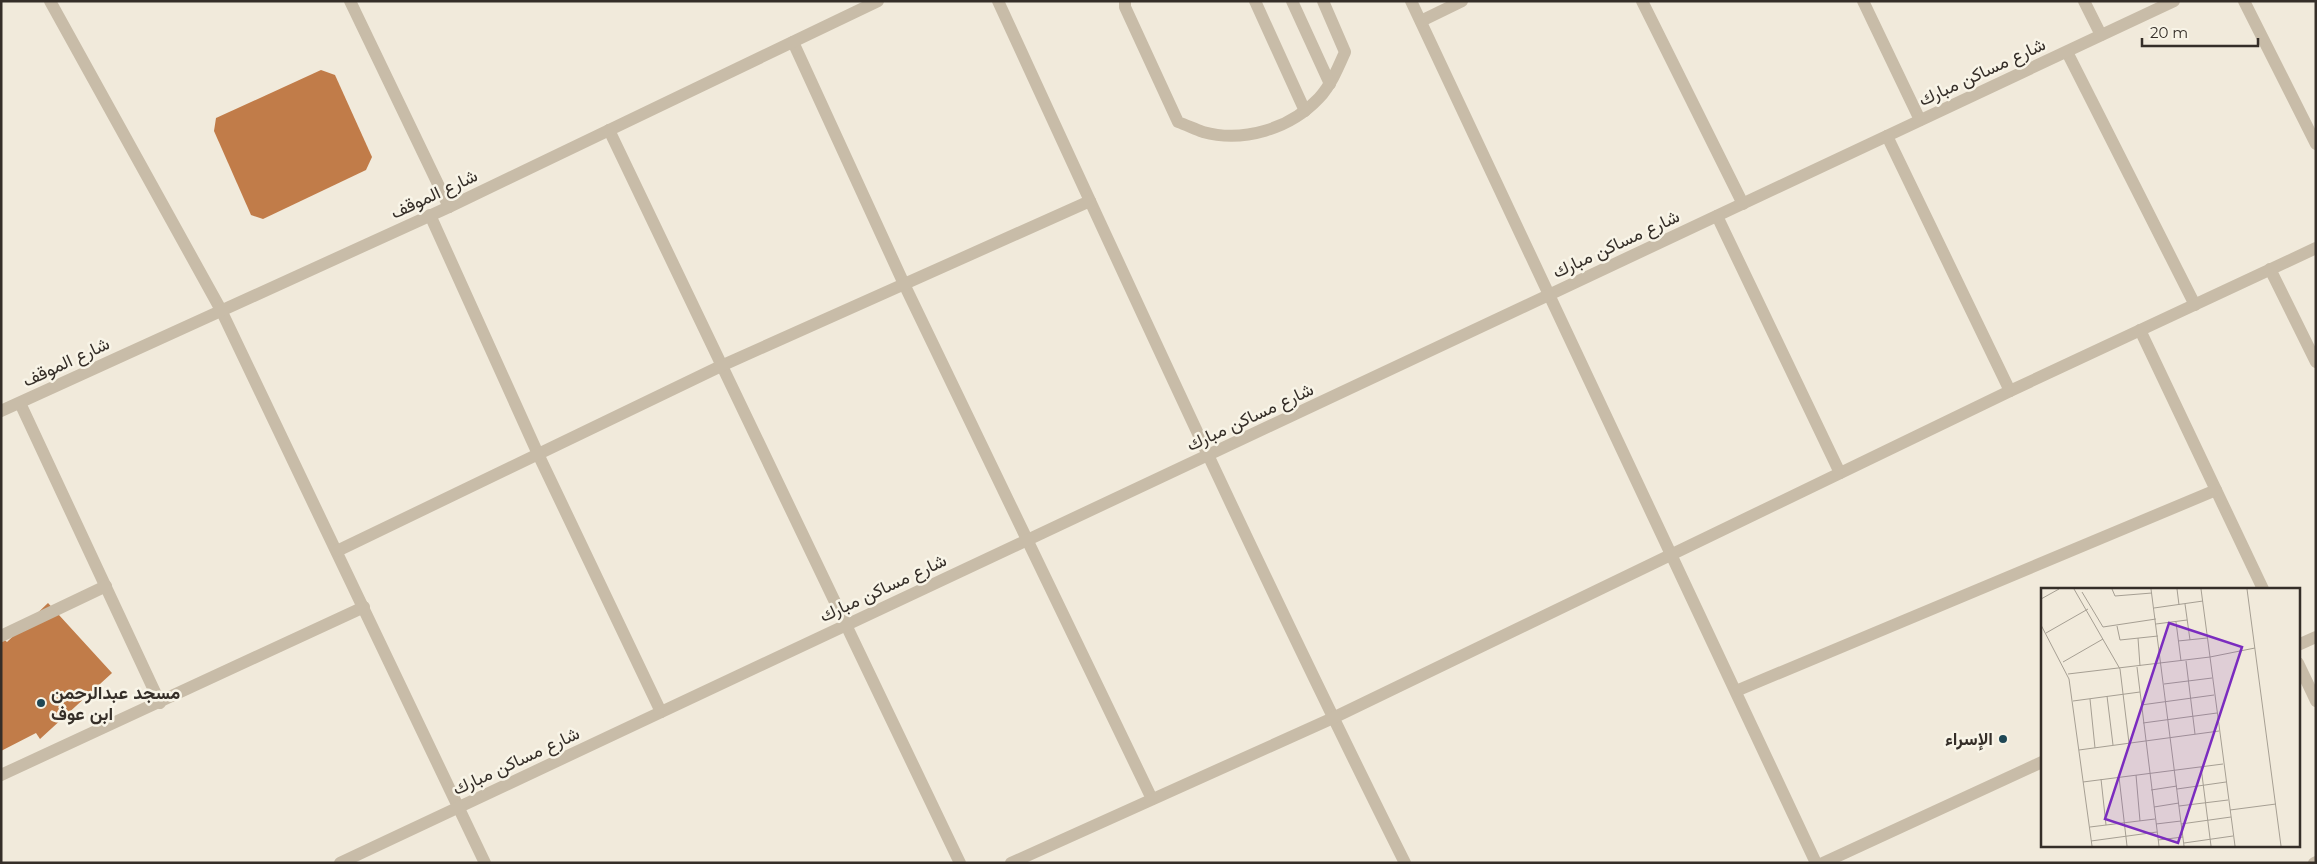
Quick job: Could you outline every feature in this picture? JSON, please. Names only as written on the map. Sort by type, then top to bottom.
[{"type":"street","points":[[50,1],[221,310],[485,863]]},
{"type":"street","points":[[350,1],[449,207]]},
{"type":"street","name":"شارع الموقف","points":[[1,411],[430,216],[878,1]]},
{"type":"street","points":[[998,1],[1208,456],[1333,718],[1406,863]]},
{"type":"street","points":[[1125,1],[1125,7],[1178,122],[1203,132],[1230,136],[1248,134],[1283,124],[1305,111],[1330,84],[1345,52],[1323,1]]},
{"type":"street","points":[[1254,1],[1305,111]]},
{"type":"street","points":[[1292,1],[1330,84]]},
{"type":"street","points":[[1412,1],[1816,863]]},
{"type":"street","points":[[1421,21],[1462,1]]},
{"type":"street","points":[[1642,1],[1742,204]]},
{"type":"street","points":[[1863,1],[1920,120]]},
{"type":"street","points":[[2084,1],[2101,35]]},
{"type":"street","name":"شارع مساكن مبارك","points":[[340,863],[2174,1]]},
{"type":"street","points":[[2244,1],[2316,144]]},
{"type":"street","points":[[792,42],[904,284],[1152,799]]},
{"type":"street","points":[[2067,52],[2195,305]]},
{"type":"street","points":[[609,130],[960,863]]},
{"type":"street","points":[[1887,136],[2010,391]]},
{"type":"street","points":[[337,551],[721,366],[1090,201]]},
{"type":"street","points":[[430,216],[538,454],[662,712]]},
{"type":"street","points":[[1717,216],[1840,473]]},
{"type":"street","points":[[1011,863],[1333,718],[2010,391],[2316,248]]},
{"type":"street","points":[[2270,269],[2316,362]]},
{"type":"street","points":[[2140,330],[2263,588]]},
{"type":"street","points":[[20,402],[160,703]]},
{"type":"street","points":[[1736,691],[2216,490]]},
{"type":"street","points":[[1,636],[106,586]]},
{"type":"street","points":[[1,776],[364,607]]},
{"type":"street","points":[[2300,644],[2316,637]]},
{"type":"street","points":[[2300,667],[2316,701]]},
{"type":"street","points":[[1823,863],[2041,762]]},
{"type":"building","points":[[321,70],[335,75],[372,157],[366,170],[263,219],[251,215],[214,131],[216,118]]},
{"type":"building","name":"مسجد عبدالرحمن ابن عوف","points":[[48,603],[112,673],[40,739],[36,733],[1,751],[1,637],[7,642]]},
{"type":"place","name":"مسجد عبدالرحمن ابن عوف","points":[[41,703]]},
{"type":"place","name":"الإسراء","points":[[2003,739]]}]
